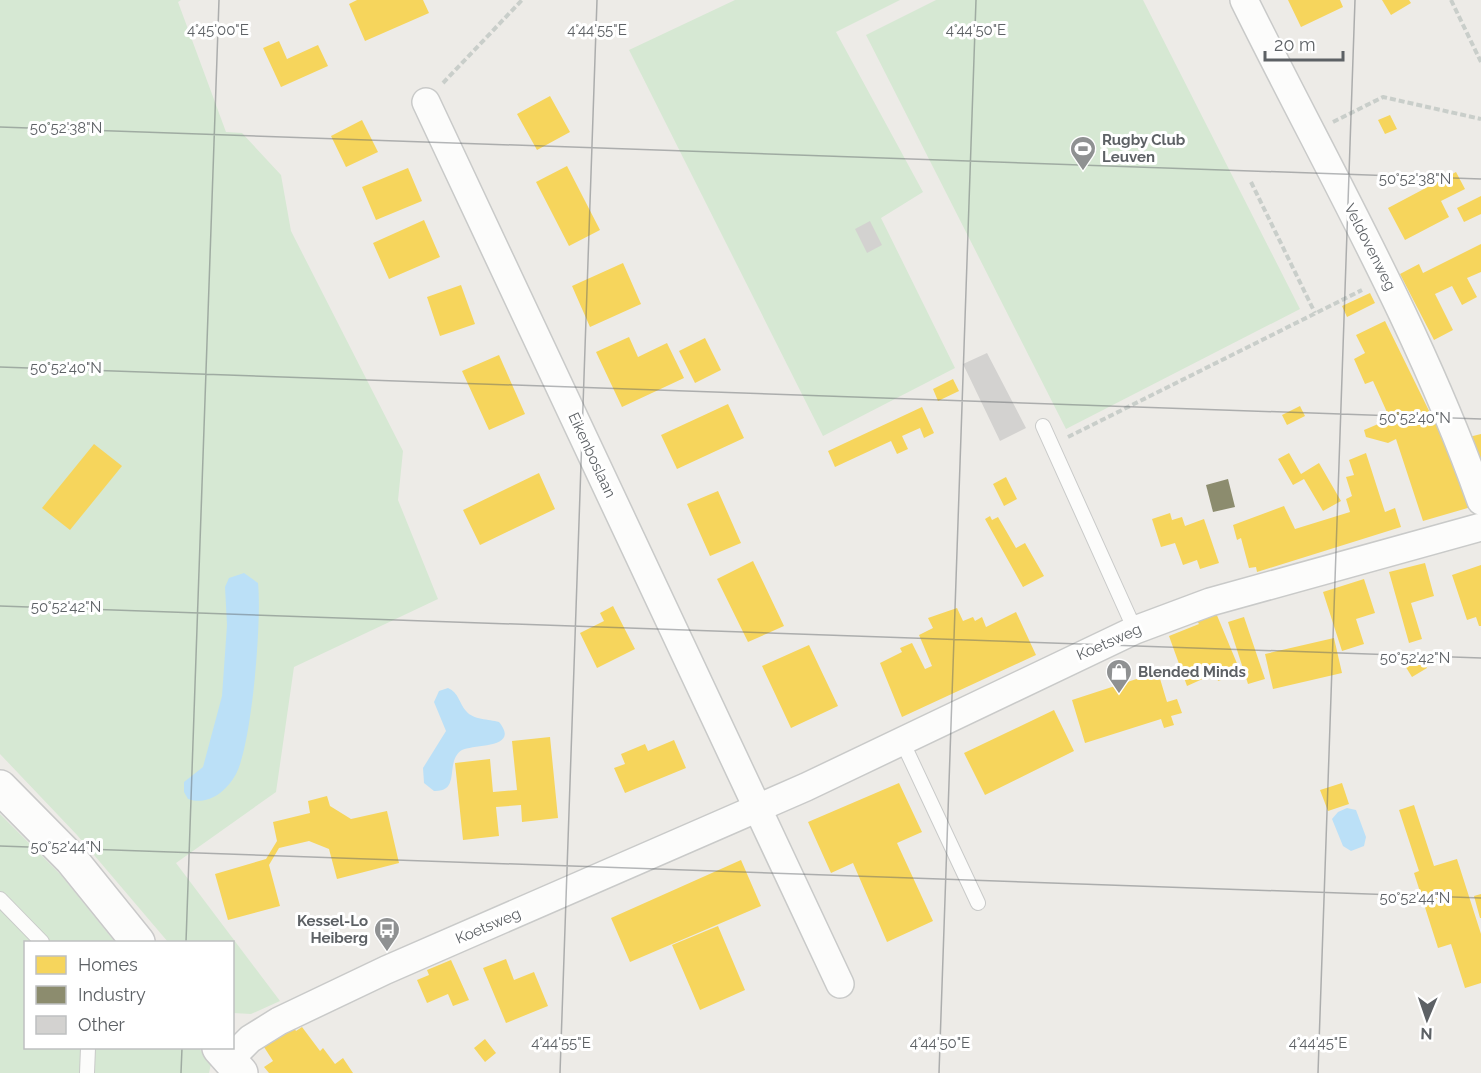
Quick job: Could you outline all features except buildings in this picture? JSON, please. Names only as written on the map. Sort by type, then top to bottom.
[{"type":"street","name":"Veldovenweg","points":[[1244,0],[1386,277],[1464,453],[1481,501]]},
{"type":"street","name":"Eikenboslaan","points":[[426,102],[493,239],[756,809]]},
{"type":"street","name":"Koetsweg","points":[[230,1060],[250,1040],[279,1021],[386,970],[756,809],[1136,630],[1210,602],[1481,527]]},
{"type":"street","points":[[0,787],[71,859],[137,941]]},
{"type":"street","points":[[756,809],[840,984]]},
{"type":"lane","points":[[1043,426],[1136,630]]},
{"type":"lane","points":[[902,741],[978,903]]},
{"type":"lane","points":[[0,899],[41,941]]},
{"type":"lane","points":[[87,1073],[88,1049]]},
{"type":"path","points":[[426,102],[522,0]]},
{"type":"path","points":[[1451,0],[1481,62]]},
{"type":"path","points":[[1311,133],[1383,97],[1481,119]]},
{"type":"path","points":[[1251,182],[1315,313]]},
{"type":"path","points":[[1052,445],[1386,277]]},
{"type":"green space","points":[[0,0],[181,0],[178,2],[226,132],[242,133],[281,175],[291,231],[403,451],[398,500],[438,599],[294,667],[276,792],[176,863],[280,1001],[251,1014],[234,1013],[234,941],[167,941],[77,835],[0,754]]},
{"type":"green space","points":[[735,0],[900,0],[836,32],[923,192],[881,218],[955,368],[823,436],[629,50]]},
{"type":"green space","name":"Rugby Club Leuven","points":[[936,0],[1143,0],[1300,309],[1066,429],[866,35]]},
{"type":"green space","points":[[0,814],[61,875],[114,941],[24,941],[24,1049],[200,1049],[211,1064],[209,1073],[0,1073]]},
{"type":"water","points":[[244,573],[258,583],[259,600],[257,651],[247,737],[236,774],[227,786],[216,796],[203,801],[195,801],[188,799],[184,792],[184,782],[203,767],[222,696],[227,625],[225,587],[229,578]]},
{"type":"water","points":[[448,688],[469,714],[477,718],[499,722],[504,731],[504,737],[493,744],[462,750],[454,761],[448,787],[434,791],[424,783],[423,768],[446,731],[434,702],[439,691]]},
{"type":"water","points":[[1347,808],[1356,810],[1366,837],[1364,846],[1351,851],[1343,846],[1332,819],[1338,812]]},
{"type":"place","name":"Rugby Club Leuven","points":[[1083,172]]},
{"type":"place","name":"Blended Minds","points":[[1119,695]]},
{"type":"place","name":"Kessel-Lo Heiberg","points":[[387,953]]}]
